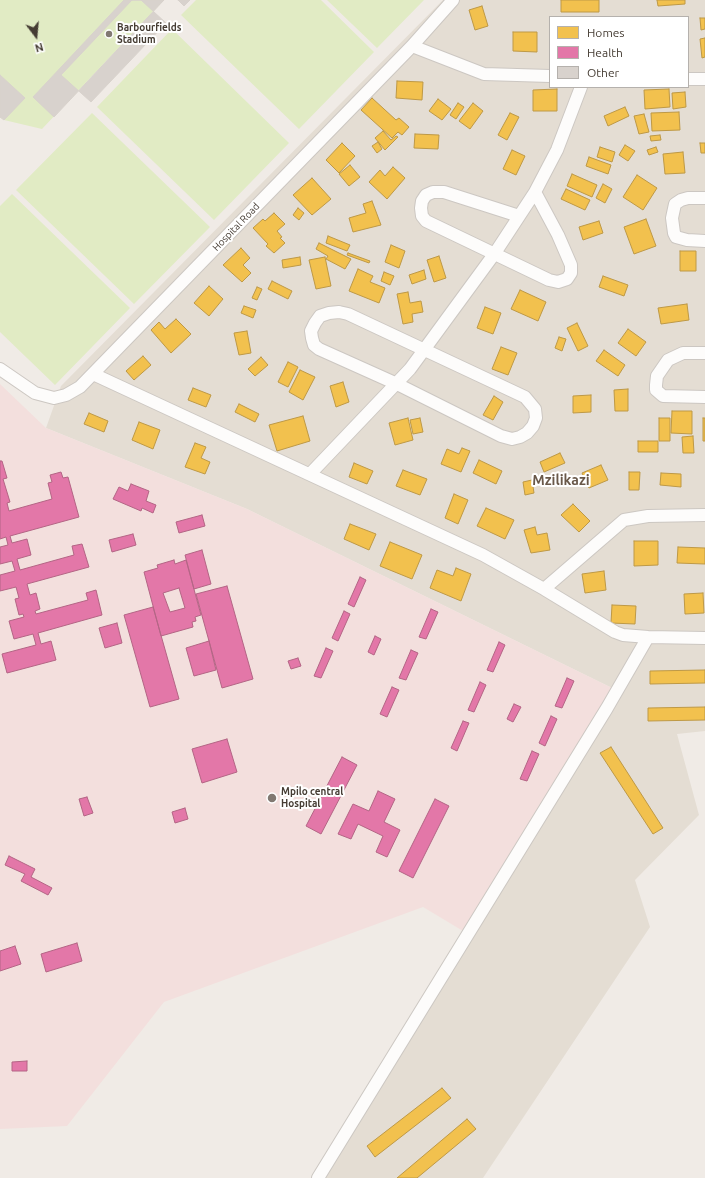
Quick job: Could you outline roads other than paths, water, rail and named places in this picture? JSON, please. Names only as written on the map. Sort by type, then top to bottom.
[{"type":"street","name":"Hospital Road","points":[[0,369],[35,393],[54,398],[66,395],[80,387],[412,46],[453,0]]},
{"type":"street","points":[[412,46],[484,74],[549,76]]},
{"type":"street","points":[[689,79],[705,79]]},
{"type":"street","points":[[310,474],[397,384],[425,350],[495,253],[535,192],[563,137],[581,88]]},
{"type":"street","points":[[518,216],[444,192],[433,192],[426,195],[422,201],[421,208],[422,216],[426,221],[549,280],[558,282],[567,279],[571,273],[571,265],[566,252],[535,192]]},
{"type":"street","points":[[705,198],[688,198],[681,200],[675,204],[672,218],[676,237],[687,240],[705,241]]},
{"type":"street","points":[[339,312],[348,314],[425,350],[531,401],[535,409],[536,418],[533,426],[527,433],[520,437],[512,439],[501,436],[397,384],[319,349],[314,345],[311,331],[314,322],[320,316],[339,312]]},
{"type":"street","points":[[705,353],[683,353],[668,360],[657,376],[656,385],[656,390],[662,396],[705,397]]},
{"type":"street","points":[[93,374],[482,555],[544,588],[607,629],[623,635],[705,638]]},
{"type":"street","points":[[544,588],[624,520],[648,516],[705,515]]},
{"type":"street","points":[[318,1178],[607,708],[648,637]]},
{"type":"place","name":"Barbourfields Stadium","points":[[109,34]]},
{"type":"place","name":"Mpilo central Hospital","points":[[272,798]]},
{"type":"district","name":"Mzilikazi","points":[[561,480]]}]
